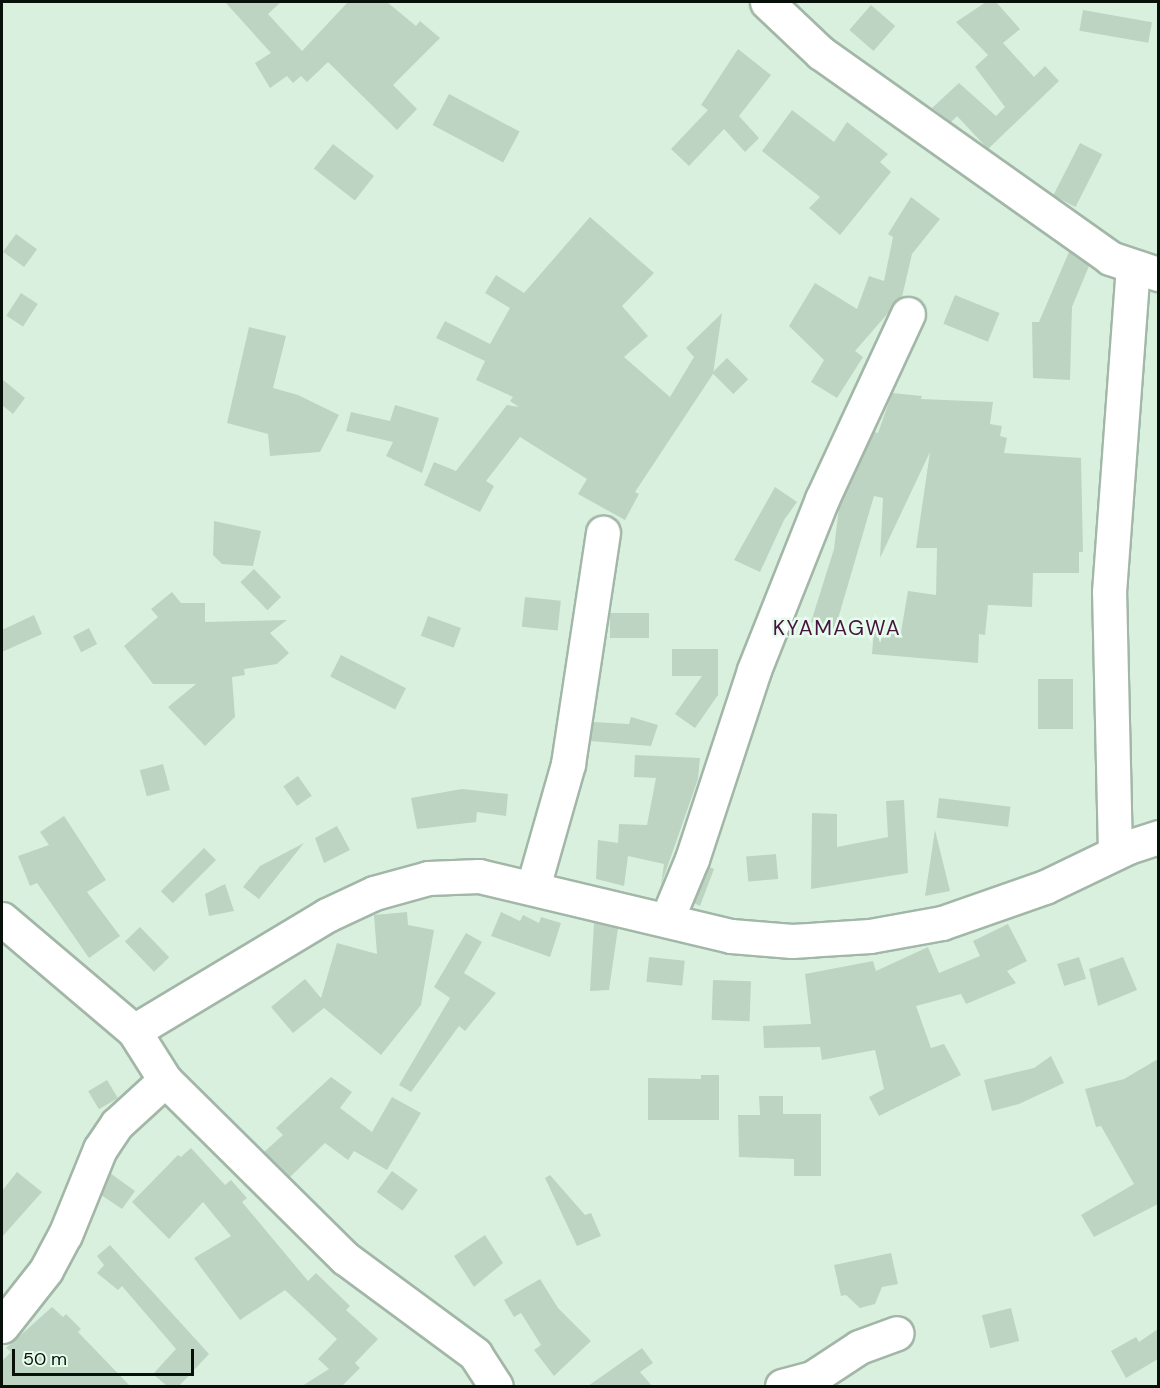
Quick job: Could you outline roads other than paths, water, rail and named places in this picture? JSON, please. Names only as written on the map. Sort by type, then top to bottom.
[{"type":"street","points":[[767,2],[821,53],[1110,258],[1146,271],[1109,592],[1115,853]]},
{"type":"street","points":[[667,920],[692,860],[754,670],[822,499],[908,314]]},
{"type":"street","points":[[533,887],[568,764],[603,532]]},
{"type":"street","points":[[134,1031],[233,969],[374,893],[428,878],[479,876],[533,887],[731,936],[792,941],[870,936],[942,923],[1045,887],[1115,853],[1158,837]]},
{"type":"street","points":[[2,919],[134,1031],[165,1080],[345,1258],[475,1354],[496,1386]]},
{"type":"street","points":[[2,1326],[46,1270],[60,1244],[100,1149],[117,1124],[165,1080]]},
{"type":"street","points":[[782,1386],[812,1378],[859,1347],[897,1333]]},
{"type":"district","name":"KYAMAGWA","points":[[837,628]]}]
